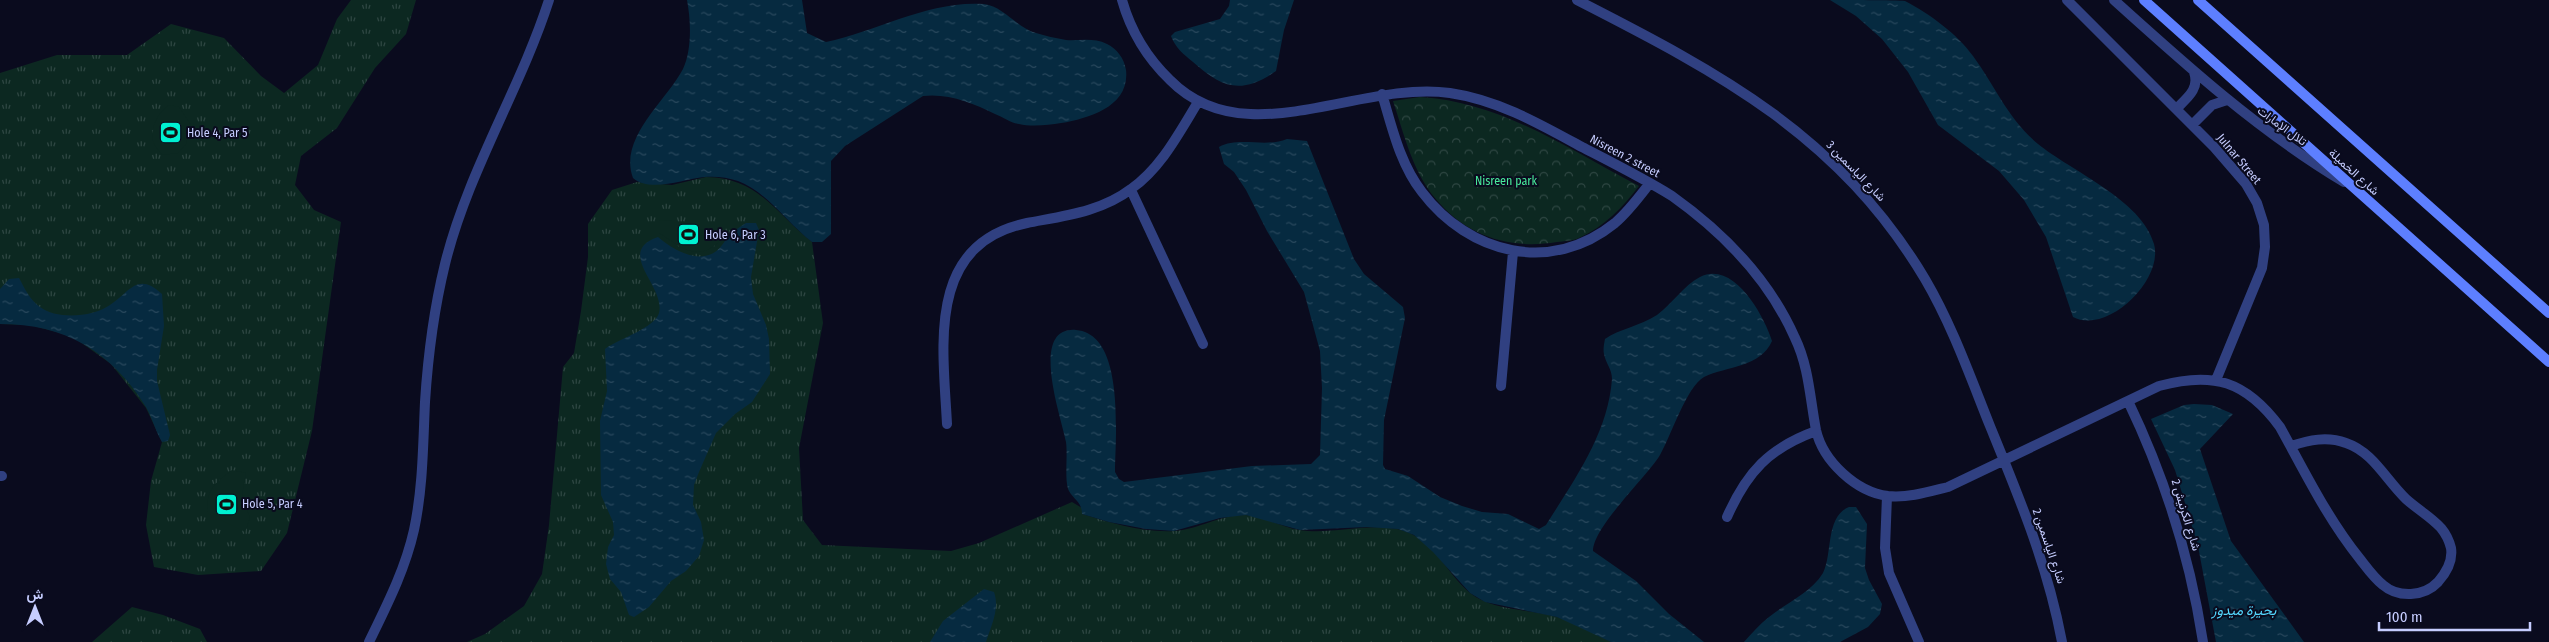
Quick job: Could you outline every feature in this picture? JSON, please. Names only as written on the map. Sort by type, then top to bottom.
[{"type":"main road","name":"شارع الخميلة","points":[[2144,0],[2549,362]]},
{"type":"main road","name":"شارع الخميلة","points":[[2198,0],[2549,313]]},
{"type":"street","points":[[369,642],[398,582],[414,530],[422,474],[429,357],[446,263],[479,164],[526,64],[549,0]]},
{"type":"street","name":"Nisreen 2 street","points":[[1122,0],[1128,20],[1140,44],[1156,66],[1175,86],[1198,102],[1221,110],[1246,115],[1271,115],[1382,94],[1421,91],[1450,93],[1478,99],[1531,119],[1650,183],[1693,211],[1749,264],[1782,311],[1796,339],[1806,369],[1816,431],[1826,454],[1842,473],[1863,488],[1887,496],[1917,495],[1948,487],[2159,386],[2175,382],[2216,380]]},
{"type":"street","name":"شارع الياسمين 3","points":[[1578,0],[1677,51],[1757,100],[1808,140],[1856,186],[1887,223],[1925,280],[1955,340],[2004,460]]},
{"type":"street","name":"Julnar Street","points":[[2068,0],[2192,125],[2246,184],[2257,204],[2264,225],[2265,246],[2262,268],[2216,380]]},
{"type":"street","name":"تلال الإمارات","points":[[2114,0],[2227,100],[2296,152],[2350,186]]},
{"type":"street","points":[[2176,109],[2194,90],[2196,81],[2194,72]]},
{"type":"street","points":[[1382,94],[1403,158],[1421,191],[1439,212],[1461,230],[1486,243],[1513,252],[1539,253],[1566,248],[1591,238],[1628,211],[1650,183]]},
{"type":"street","points":[[2192,125],[2212,105],[2227,100]]},
{"type":"street","points":[[946,424],[942,322],[951,286],[958,270],[981,244],[1010,228],[1080,213],[1106,204],[1131,190],[1160,160],[1198,102]]},
{"type":"street","points":[[1131,190],[1203,344]]},
{"type":"street","points":[[1502,386],[1513,252]]},
{"type":"street","points":[[2216,380],[2246,392],[2259,402],[2280,427],[2327,514],[2354,552],[2383,585],[2396,592],[2411,594],[2424,591],[2436,584],[2450,562],[2451,549],[2448,537],[2440,527],[2406,499],[2377,464],[2355,447],[2328,439],[2309,440],[2291,446]]},
{"type":"street","name":"شارع الكرنيش 2","points":[[2128,401],[2159,469],[2174,514],[2191,577],[2203,642]]},
{"type":"street","points":[[1727,517],[1739,490],[1764,460],[1796,438],[1816,431]]},
{"type":"street","name":"شارع الياسمين 2","points":[[2004,460],[2042,558],[2062,642]]},
{"type":"street","points":[[1887,496],[1885,548],[1889,573],[1919,642]]},
{"type":"green space","points":[[351,0],[416,0],[406,34],[375,68],[337,128],[301,156],[295,185],[314,210],[341,222],[312,431],[287,533],[261,571],[198,575],[154,567],[146,525],[151,481],[162,442],[146,408],[111,364],[72,336],[30,325],[0,324],[0,73],[57,55],[127,55],[171,24],[224,38],[261,76],[284,93],[318,65],[337,19]]},
{"type":"green space","name":"Nisreen park","points":[[1420,97],[1450,101],[1479,108],[1507,118],[1560,143],[1639,186],[1612,216],[1597,228],[1577,239],[1540,244],[1522,244],[1506,242],[1475,231],[1447,211],[1435,198],[1420,176],[1415,164],[1393,101]]},
{"type":"green space","name":"Hole 4, Par 5","points":[[169,105],[179,107],[191,125],[186,144],[178,153],[162,155],[152,136],[158,116]]},
{"type":"green space","points":[[706,177],[740,183],[753,190],[812,242],[823,323],[799,448],[803,520],[822,545],[951,551],[979,543],[1072,502],[1082,508],[1082,514],[1116,524],[1163,531],[1184,530],[1227,517],[1245,515],[1299,530],[1323,531],[1373,527],[1397,529],[1409,533],[1429,547],[1461,585],[1479,599],[1500,606],[1564,619],[1611,642],[467,642],[485,634],[524,606],[542,574],[549,525],[563,367],[574,353],[588,257],[588,224],[612,190],[637,182],[672,185]]},
{"type":"green space","name":"Hole 6, Par 3","points":[[659,221],[672,221],[688,229],[710,230],[719,242],[703,251],[695,252],[688,250],[659,233]]},
{"type":"green space","name":"Hole 5, Par 4","points":[[232,470],[246,473],[242,495],[250,518],[245,532],[207,513],[208,498],[212,488]]},
{"type":"green space","points":[[132,607],[163,615],[200,629],[207,642],[92,642]]},
{"type":"water","points":[[687,0],[802,0],[807,33],[826,42],[924,11],[964,4],[984,4],[997,9],[1023,27],[1036,33],[1066,40],[1091,40],[1107,44],[1117,51],[1124,62],[1126,82],[1122,93],[1106,108],[1084,118],[1056,124],[1029,125],[1016,123],[978,106],[951,97],[923,96],[845,146],[831,161],[831,234],[822,242],[812,242],[758,192],[738,181],[708,177],[658,185],[640,182],[633,178],[630,163],[632,148],[638,134],[646,120],[676,81],[686,61],[690,35]]},
{"type":"water","points":[[1230,0],[1294,0],[1284,30],[1276,71],[1264,79],[1242,86],[1223,83],[1203,71],[1183,53],[1171,36],[1175,32],[1220,19],[1229,6]]},
{"type":"water","points":[[1830,0],[1905,1],[1933,18],[1967,48],[2010,113],[2027,134],[2052,154],[2121,200],[2135,214],[2147,228],[2154,244],[2155,258],[2142,288],[2130,301],[2116,311],[2101,318],[2087,321],[2073,317],[2046,237],[2024,200],[1999,171],[1938,125],[1908,72],[1882,39],[1856,16]]},
{"type":"water","points":[[1287,139],[1307,141],[1354,259],[1364,274],[1403,307],[1405,318],[1384,420],[1383,465],[1385,469],[1408,476],[1440,497],[1462,506],[1482,512],[1508,514],[1539,529],[1546,525],[1588,456],[1604,419],[1612,379],[1605,358],[1605,339],[1657,315],[1694,280],[1700,277],[1713,274],[1724,276],[1736,283],[1746,293],[1755,305],[1768,330],[1772,341],[1767,350],[1752,361],[1713,373],[1698,382],[1686,401],[1660,455],[1610,516],[1595,541],[1593,551],[1636,581],[1669,614],[1704,642],[1611,642],[1557,617],[1485,602],[1470,593],[1433,552],[1414,535],[1398,529],[1367,527],[1300,530],[1246,515],[1220,518],[1174,531],[1146,529],[1109,522],[1082,514],[1079,504],[1068,487],[1066,442],[1052,376],[1051,358],[1054,343],[1062,333],[1076,330],[1092,336],[1103,349],[1110,368],[1114,390],[1116,414],[1115,472],[1119,479],[1124,482],[1252,466],[1311,464],[1320,455],[1322,388],[1320,351],[1304,292],[1267,231],[1246,190],[1234,172],[1224,164],[1219,147],[1235,142],[1270,142]]},
{"type":"water","points":[[746,223],[756,223],[759,230],[751,277],[753,294],[766,325],[769,339],[770,374],[752,402],[735,414],[716,433],[699,472],[694,485],[693,505],[701,522],[704,540],[699,556],[686,571],[671,581],[649,607],[634,617],[629,615],[621,592],[610,579],[606,564],[608,547],[614,535],[613,522],[601,495],[600,421],[607,391],[605,349],[651,324],[659,313],[656,292],[641,261],[641,251],[646,243],[658,237],[677,250],[693,256],[708,255],[717,251],[730,235]]},
{"type":"water","points":[[19,278],[36,304],[56,314],[85,314],[103,309],[134,286],[140,284],[153,287],[162,294],[164,326],[157,381],[170,435],[168,441],[162,442],[146,407],[118,370],[102,356],[66,335],[24,325],[0,324],[0,289],[9,279]]},
{"type":"water","name":"بحيرة ميدوز","points":[[2184,405],[2212,405],[2233,414],[2200,449],[2231,541],[2304,642],[2216,642],[2198,546],[2175,470],[2151,419]]},
{"type":"water","points":[[1849,507],[1856,507],[1867,524],[1865,568],[1869,580],[1882,604],[1880,614],[1868,627],[1840,642],[1744,642],[1766,620],[1805,592],[1818,580],[1826,565],[1836,519],[1841,512]]},
{"type":"water","points":[[984,589],[994,592],[996,598],[994,617],[986,642],[930,642],[943,621]]},
{"type":"place","name":"Hole 4, Par 5","points":[[171,133]]},
{"type":"place","name":"Hole 6, Par 3","points":[[689,235]]},
{"type":"place","name":"Hole 5, Par 4","points":[[226,504]]}]
